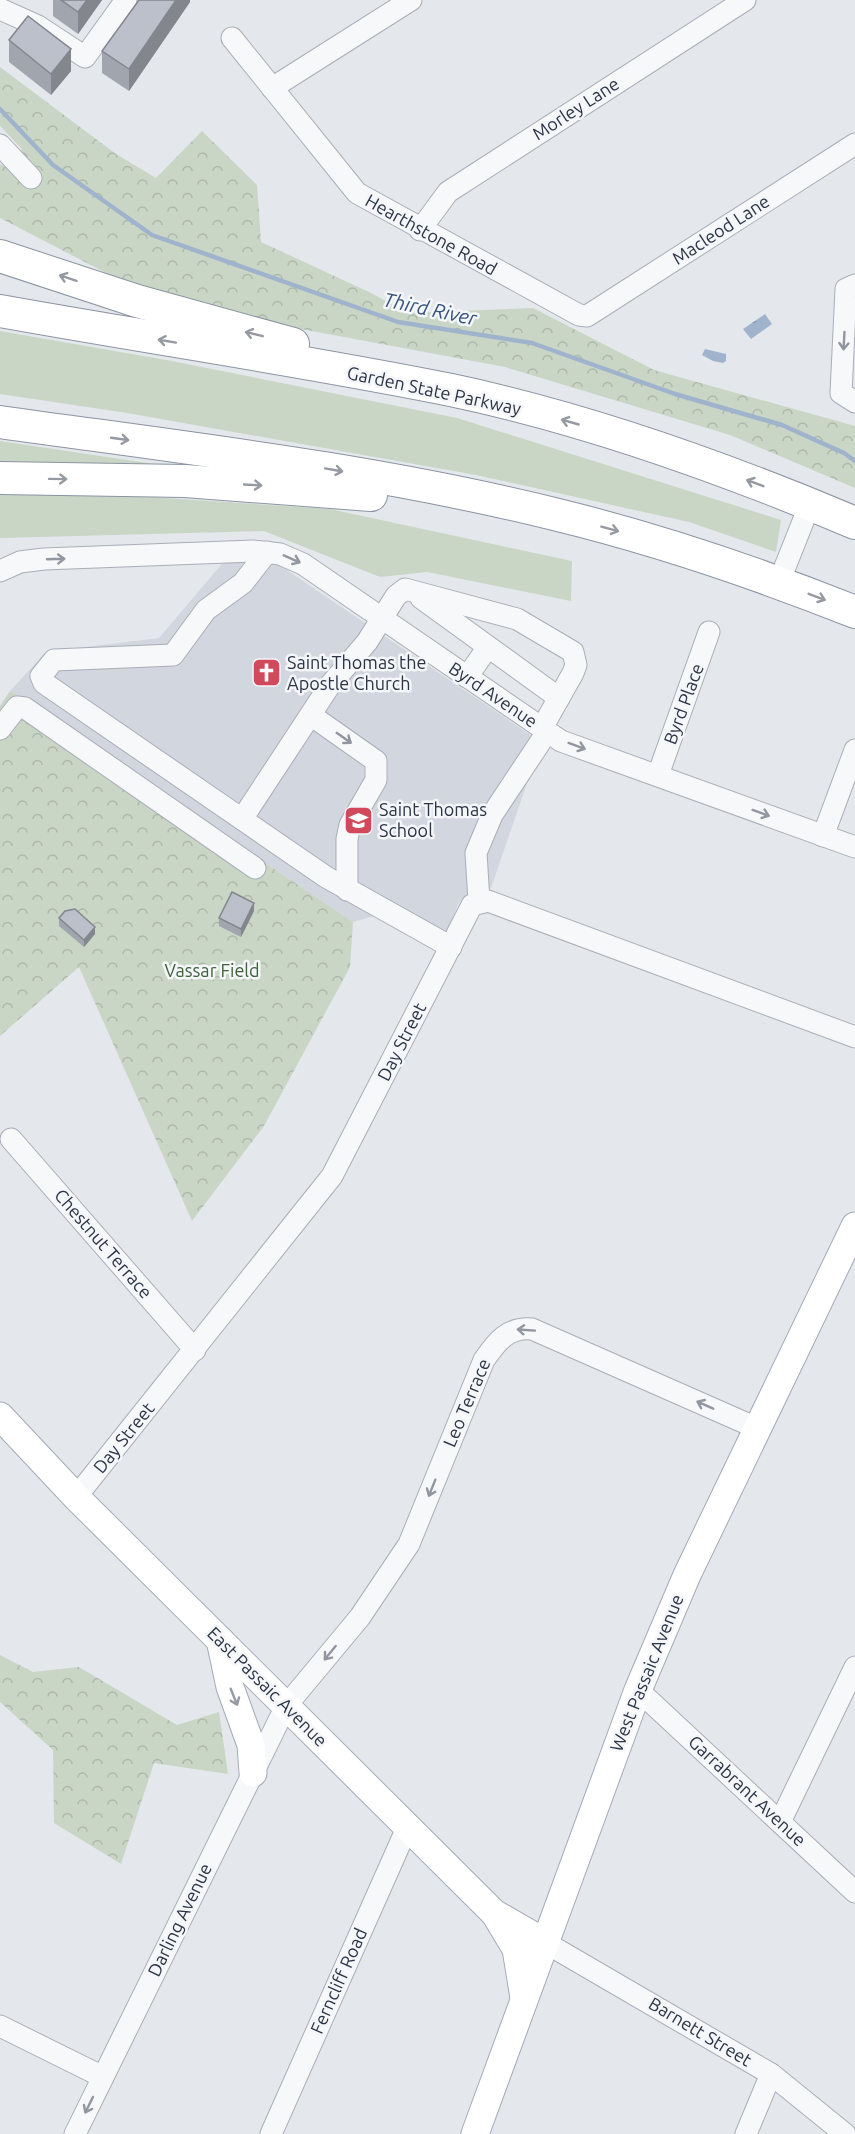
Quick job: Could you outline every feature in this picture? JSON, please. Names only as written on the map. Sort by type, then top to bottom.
[{"type":"highway","points":[[0,256],[209,322],[452,391]]},
{"type":"highway","name":"Garden State Parkway","points":[[0,311],[452,391],[646,444],[810,504],[855,523]]},
{"type":"highway","points":[[0,422],[327,469],[442,489],[554,513],[665,544],[779,582],[855,612]]},
{"type":"highway","points":[[0,478],[185,481],[275,486],[554,513]]},
{"type":"main road","name":"West Passaic Avenue","points":[[475,2134],[638,1690],[687,1575],[855,1226]]},
{"type":"main road","name":"East Passaic Avenue","points":[[0,1416],[76,1497],[494,1913],[546,1943]]},
{"type":"main road","points":[[220,1640],[230,1687],[251,1745],[253,1773]]},
{"type":"main road","points":[[494,1913],[516,1949],[525,2000]]},
{"type":"street","points":[[0,9],[38,26],[85,57],[126,0]]},
{"type":"street","points":[[272,88],[411,0]]},
{"type":"street","name":"Morley Lane","points":[[420,230],[448,192],[744,0]]},
{"type":"street","name":"Hearthstone Road","points":[[232,38],[357,193],[420,230],[579,315],[587,316]]},
{"type":"street","name":"Macleod Lane","points":[[587,316],[855,144]]},
{"type":"street","points":[[0,145],[31,178]]},
{"type":"street","points":[[848,397],[851,287]]},
{"type":"street","points":[[779,582],[810,504]]},
{"type":"street","name":"Byrd Avenue","points":[[0,571],[20,562],[44,559],[253,550],[280,554],[303,564],[561,741],[855,847]]},
{"type":"street","points":[[267,552],[243,583],[206,610],[173,655],[54,660],[41,676],[44,683],[347,890],[451,947]]},
{"type":"street","points":[[242,819],[312,716],[330,685],[367,642],[400,591],[410,591],[517,619],[573,652],[576,664],[544,730],[492,815],[476,853],[479,901],[488,901],[855,1037]]},
{"type":"street","points":[[410,591],[559,698]]},
{"type":"street","name":"Byrd Place","points":[[658,775],[710,632]]},
{"type":"street","points":[[467,677],[488,647]]},
{"type":"street","points":[[0,729],[17,707],[25,708],[255,868]]},
{"type":"street","points":[[312,716],[376,761],[376,780],[350,825],[347,839],[347,890]]},
{"type":"street","points":[[823,836],[855,750]]},
{"type":"street","name":"Day Street","points":[[76,1497],[332,1176],[472,905],[479,901]]},
{"type":"street","name":"Chestnut Terrace","points":[[11,1139],[195,1350]]},
{"type":"street","name":"Leo Terrace","points":[[286,1706],[360,1617],[409,1544],[484,1359],[506,1333],[520,1328],[532,1329],[759,1429]]},
{"type":"street","points":[[780,1822],[855,1666]]},
{"type":"street","name":"Garrabrant Avenue","points":[[638,1690],[855,1892]]},
{"type":"street","name":"Darling Avenue","points":[[75,2134],[286,1706]]},
{"type":"street","name":"Ferncliff Road","points":[[271,2134],[407,1828]]},
{"type":"street","name":"Barnett Street","points":[[546,1943],[771,2074],[845,2134]]},
{"type":"street","points":[[0,2026],[103,2077]]},
{"type":"street","points":[[746,2134],[771,2074]]},
{"type":"shaded area","name":"Saint Thomas School","points":[[269,558],[532,736],[538,751],[491,888],[467,893],[458,904],[441,948],[381,914],[353,922],[10,691],[46,652],[159,638],[226,559]]},
{"type":"green space","points":[[0,67],[116,154],[156,178],[202,131],[257,185],[261,242],[369,292],[408,313],[533,308],[654,370],[855,426],[855,488],[730,435],[505,367],[166,304],[0,218],[0,164],[9,169],[22,149],[0,126]]},
{"type":"green space","points":[[0,331],[172,361],[457,418],[781,520],[776,552],[689,522],[476,475],[127,413],[0,394]]},
{"type":"green space","points":[[0,441],[154,464],[0,465]]},
{"type":"green space","points":[[45,490],[330,509],[572,561],[571,601],[427,572],[380,577],[264,531],[0,538],[0,493]]},
{"type":"green space","name":"Vassar Field","points":[[10,691],[353,922],[350,967],[264,1126],[192,1221],[79,967],[0,1036],[0,706]]},
{"type":"green space","points":[[0,1655],[33,1672],[79,1667],[177,1725],[219,1712],[228,1774],[154,1763],[121,1864],[54,1823],[53,1750],[0,1702]]},
{"type":"water","points":[[765,314],[772,324],[751,339],[743,329]]},
{"type":"water","points":[[705,349],[726,354],[726,361],[723,363],[713,361],[702,355]]},
{"type":"building","points":[[61,0],[87,0],[78,12]]},
{"type":"building","points":[[139,0],[176,0],[129,69],[102,51]]},
{"type":"building","points":[[28,16],[71,49],[51,74],[9,40]]},
{"type":"building","points":[[232,892],[254,903],[241,929],[219,918]]},
{"type":"building","points":[[75,909],[95,927],[84,940],[59,918],[65,911]]},
{"type":"waterway","name":"Third River","points":[[0,109],[53,165],[152,235],[398,322],[532,343],[675,394],[782,425],[844,453],[855,461]]},
{"type":"place","name":"Saint Thomas the Apostle Church","points":[[266,673]]},
{"type":"place","name":"Saint Thomas School","points":[[358,820]]}]
